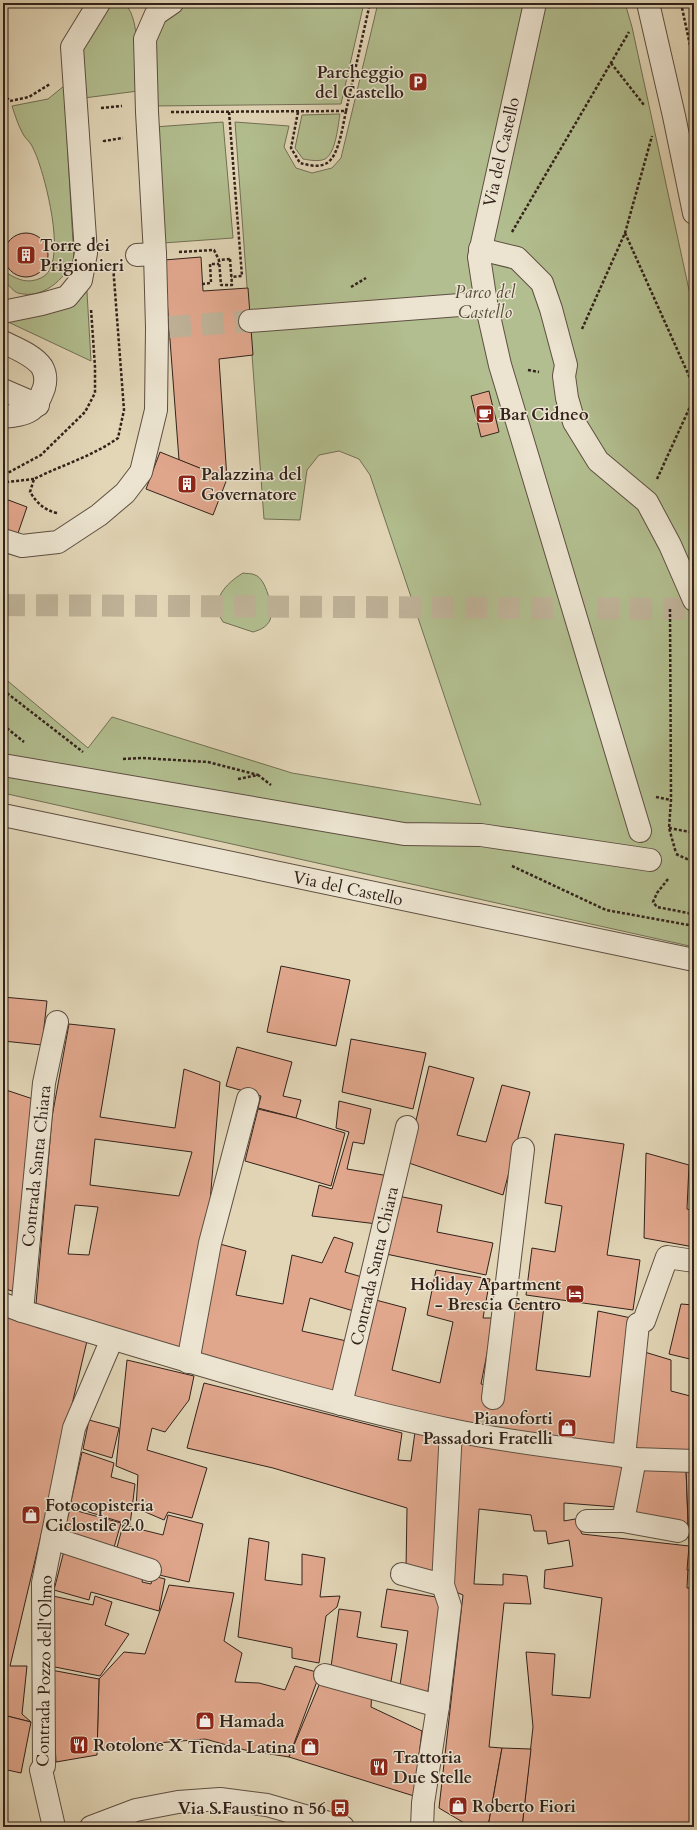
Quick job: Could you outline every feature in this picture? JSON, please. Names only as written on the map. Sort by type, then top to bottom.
[{"type":"street","points":[[3,312],[67,297],[81,280],[86,253],[71,58],[72,47],[99,3]]},
{"type":"street","points":[[3,540],[22,546],[58,542],[99,515],[124,493],[156,410],[163,328],[146,255],[147,112],[145,39],[156,14],[172,3]]},
{"type":"street","name":"Via del Castello","points":[[535,3],[490,251],[479,257],[486,303],[500,365],[640,831]]},
{"type":"street","points":[[649,8],[674,116],[694,213]]},
{"type":"street","points":[[490,251],[517,258],[542,283],[551,309],[566,366],[564,376],[567,398],[574,422],[598,461],[647,502],[670,545],[694,600]]},
{"type":"street","points":[[250,321],[486,303]]},
{"type":"street","points":[[3,342],[35,360],[42,368],[46,380],[38,404],[23,415],[3,417]]},
{"type":"street","points":[[3,390],[38,404]]},
{"type":"street","points":[[3,765],[404,834],[481,835],[650,860]]},
{"type":"street","name":"Via del Castello","points":[[3,815],[694,960]]},
{"type":"street","name":"Contrada Santa Chiara","points":[[57,1022],[44,1084],[12,1308],[188,1362],[341,1404],[451,1430],[488,1437],[629,1457],[694,1461]]},
{"type":"street","points":[[188,1362],[210,1243],[248,1100]]},
{"type":"street","name":"Contrada Santa Chiara","points":[[341,1404],[407,1127]]},
{"type":"street","points":[[493,1398],[523,1150]]},
{"type":"street","points":[[623,1521],[638,1324],[644,1321],[667,1257],[694,1261]]},
{"type":"street","name":"Contrada Pozzo dell'Olmo","points":[[54,1827],[41,1770],[44,1766],[43,1583],[74,1428],[112,1339]]},
{"type":"street","points":[[422,1827],[423,1803],[438,1706],[450,1606],[443,1586],[451,1430]]},
{"type":"street","points":[[587,1521],[623,1521],[678,1531]]},
{"type":"street","points":[[52,1538],[150,1570]]},
{"type":"street","points":[[402,1574],[443,1586]]},
{"type":"street","points":[[325,1675],[438,1706]]},
{"type":"street","points":[[91,1827],[136,1810],[178,1802],[220,1799],[267,1805],[343,1827]]},
{"type":"path","points":[[298,112],[291,148],[300,163],[314,166],[328,163],[336,154],[370,3]]},
{"type":"path","points":[[681,3],[694,64]]},
{"type":"path","points":[[490,251],[611,63],[632,27],[649,8]]},
{"type":"path","points":[[3,94],[10,101],[29,97],[48,86],[71,58]]},
{"type":"path","points":[[611,63],[649,112],[674,116]]},
{"type":"path","points":[[147,112],[346,111]]},
{"type":"path","points":[[229,112],[242,276],[231,277]]},
{"type":"path","points":[[581,331],[625,233],[653,131],[674,116]]},
{"type":"path","points":[[104,149],[104,141],[127,138]]},
{"type":"path","points":[[625,233],[694,388]]},
{"type":"path","points":[[146,255],[214,250],[219,262],[221,285],[232,285],[230,259],[219,262],[210,264],[211,283],[202,284]]},
{"type":"path","points":[[47,511],[37,502],[30,492],[34,479],[65,464],[101,450],[118,438],[124,410],[113,259]]},
{"type":"path","points":[[349,288],[366,278]]},
{"type":"path","points":[[500,365],[564,376]]},
{"type":"path","points":[[647,502],[694,398]]},
{"type":"path","points":[[124,410],[131,410]]},
{"type":"path","points":[[670,608],[671,800],[669,828],[690,832],[694,835]]},
{"type":"path","points":[[3,690],[86,755]]},
{"type":"path","points":[[122,759],[142,758],[208,762],[258,775]]},
{"type":"path","points":[[676,854],[687,859],[694,856]]},
{"type":"path","points":[[510,865],[606,910],[694,926]]},
{"type":"path","points":[[669,878],[657,893],[653,902],[657,907],[688,913],[694,916]]},
{"type":"green space","points":[[107,3],[122,3],[128,8],[133,17],[137,43],[138,91],[84,98],[79,51]]},
{"type":"green space","points":[[188,3],[364,3],[341,104],[153,106],[153,40],[164,17]]},
{"type":"green space","name":"Parco del Castello","points":[[378,3],[625,3],[632,27],[694,313],[694,947],[3,793],[3,677],[88,748],[112,717],[292,773],[481,805],[370,475],[359,459],[339,451],[319,455],[307,470],[300,520],[264,519],[235,122],[289,126],[284,147],[296,168],[312,173],[332,168],[341,158]]},
{"type":"green space","points":[[64,86],[74,260],[65,274],[44,291],[27,294],[18,293],[6,283],[7,273],[15,278],[27,281],[41,278],[49,271],[53,259],[54,243],[51,208],[39,163],[32,146],[21,131],[12,106],[48,99]]},
{"type":"green space","points":[[340,114],[336,138],[329,156],[320,160],[303,159],[295,148],[302,115]]},
{"type":"green space","points":[[223,122],[233,238],[163,243],[154,127]]},
{"type":"green space","points":[[86,275],[91,361],[6,321]]},
{"type":"green space","points":[[243,573],[252,574],[259,577],[266,588],[270,602],[271,615],[269,622],[263,628],[253,632],[223,622],[219,614],[218,600],[221,594],[230,582]]},
{"type":"building","name":"Torre dei Prigionieri","points":[[22,233],[30,233],[42,239],[48,251],[48,259],[42,271],[30,277],[22,277],[10,271],[4,259],[4,251],[10,239]]},
{"type":"building","points":[[201,257],[203,291],[248,288],[253,355],[219,359],[227,479],[179,460],[164,260]]},
{"type":"building","name":"Bar Cidneo","points":[[489,391],[499,432],[481,437],[471,396]]},
{"type":"building","name":"Palazzina del Governatore","points":[[160,452],[227,479],[213,515],[146,489]]},
{"type":"building","points":[[3,498],[27,507],[17,536],[3,531]]},
{"type":"building","points":[[281,966],[350,980],[336,1046],[267,1032]]},
{"type":"building","points":[[3,997],[47,1001],[42,1045],[3,1041]]},
{"type":"building","points":[[69,1024],[115,1029],[100,1117],[175,1128],[184,1069],[220,1082],[208,1226],[185,1351],[36,1304],[52,1117]],"holes":[[[95,1139],[192,1152],[179,1196],[90,1185]],[[75,1205],[98,1207],[89,1255],[68,1254]]]},
{"type":"building","points":[[351,1039],[426,1053],[413,1109],[342,1092]]},
{"type":"building","points":[[237,1047],[292,1062],[283,1096],[301,1100],[296,1118],[258,1108],[261,1096],[226,1086]]},
{"type":"building","points":[[429,1066],[474,1078],[457,1135],[486,1142],[502,1085],[530,1092],[503,1195],[406,1162]]},
{"type":"building","points":[[3,1089],[33,1099],[18,1293],[3,1288]]},
{"type":"building","points":[[339,1101],[371,1109],[364,1144],[353,1142],[347,1169],[389,1176],[377,1224],[312,1216],[319,1185],[332,1189],[349,1132],[336,1128]]},
{"type":"building","points":[[258,1109],[296,1118],[345,1133],[331,1186],[245,1161]]},
{"type":"building","points":[[555,1134],[624,1144],[607,1255],[640,1260],[633,1310],[526,1295],[532,1248],[555,1252],[562,1206],[545,1203]]},
{"type":"building","points":[[646,1153],[689,1165],[687,1209],[694,1211],[694,1247],[644,1238]]},
{"type":"building","points":[[398,1196],[442,1205],[437,1232],[493,1243],[486,1275],[386,1254]]},
{"type":"building","points":[[334,1237],[353,1243],[345,1272],[362,1277],[357,1312],[310,1298],[302,1331],[351,1342],[337,1394],[197,1356],[216,1243],[246,1251],[236,1295],[283,1304],[292,1255],[322,1263]]},
{"type":"building","points":[[436,1270],[490,1279],[483,1318],[494,1318],[481,1384],[490,1386],[513,1303],[544,1306],[536,1370],[590,1377],[598,1311],[636,1319],[619,1451],[460,1425],[345,1398],[372,1299],[406,1308],[392,1370],[440,1383],[453,1322],[427,1315]]},
{"type":"building","points":[[681,1304],[694,1305],[694,1360],[669,1354]]},
{"type":"building","points":[[3,1316],[87,1341],[10,1666],[27,1666],[22,1714],[31,1722],[3,1715]]},
{"type":"building","points":[[638,1350],[671,1360],[671,1391],[694,1397],[694,1454],[636,1452]]},
{"type":"building","points":[[127,1360],[194,1376],[189,1400],[165,1432],[152,1428],[147,1450],[207,1468],[192,1518],[168,1512],[164,1520],[136,1508],[138,1475],[116,1466]]},
{"type":"building","points":[[204,1383],[402,1433],[398,1460],[411,1461],[415,1432],[445,1437],[439,1572],[406,1570],[407,1508],[273,1468],[187,1448]]},
{"type":"building","points":[[89,1420],[119,1428],[112,1458],[83,1449]]},
{"type":"building","points":[[456,1435],[623,1460],[617,1507],[564,1503],[564,1521],[575,1519],[582,1534],[689,1546],[687,1588],[694,1588],[694,1827],[522,1827],[533,1727],[526,1652],[555,1654],[552,1695],[590,1698],[602,1598],[544,1588],[545,1570],[573,1566],[569,1540],[548,1544],[546,1531],[534,1531],[531,1515],[479,1509],[474,1584],[503,1585],[503,1574],[527,1576],[531,1604],[504,1603],[489,1747],[502,1748],[488,1827],[471,1827],[439,1808],[463,1595],[451,1590]]},
{"type":"building","points":[[82,1452],[114,1463],[111,1477],[135,1484],[130,1525],[70,1506]]},
{"type":"building","points":[[639,1465],[686,1468],[688,1524],[633,1516]]},
{"type":"building","points":[[686,1468],[694,1468],[694,1547],[689,1546]]},
{"type":"building","points":[[70,1509],[121,1523],[113,1551],[62,1537]]},
{"type":"building","points":[[168,1515],[203,1524],[189,1582],[155,1574],[157,1561],[116,1551],[123,1525],[163,1535]]},
{"type":"building","points":[[249,1538],[269,1542],[265,1580],[302,1585],[302,1554],[325,1558],[320,1597],[340,1596],[337,1607],[326,1616],[319,1663],[292,1658],[292,1648],[238,1637]]},
{"type":"building","points":[[689,1546],[694,1547],[694,1570],[687,1570]]},
{"type":"building","points":[[64,1551],[144,1573],[142,1582],[151,1584],[153,1576],[165,1579],[159,1611],[91,1592],[89,1600],[54,1590]]},
{"type":"building","points":[[169,1585],[234,1593],[224,1641],[242,1653],[235,1682],[259,1683],[285,1690],[295,1666],[320,1673],[289,1757],[245,1750],[205,1739],[97,1748],[99,1679],[124,1652],[145,1654]]},
{"type":"building","points":[[387,1589],[442,1598],[427,1697],[399,1692],[408,1631],[381,1627]]},
{"type":"building","points":[[53,1596],[93,1605],[95,1596],[112,1602],[105,1625],[129,1634],[100,1676],[50,1666]]},
{"type":"building","points":[[339,1609],[361,1612],[357,1637],[397,1644],[390,1688],[330,1674]]},
{"type":"building","points":[[51,1670],[99,1679],[97,1755],[56,1762]]},
{"type":"building","points":[[322,1678],[372,1690],[371,1707],[422,1731],[414,1796],[289,1757]]},
{"type":"building","points":[[3,1715],[31,1722],[21,1773],[3,1769]]},
{"type":"building","points":[[502,1748],[531,1749],[522,1827],[488,1827]]},
{"type":"tunnel","points":[[169,327],[250,321]]},
{"type":"tunnel","points":[[3,605],[694,609]]},
{"type":"tunnel","points":[[488,1437],[493,1398]]},
{"type":"place","name":"Parcheggio del Castello","points":[[418,82]]},
{"type":"place","name":"Torre dei Prigionieri","points":[[26,255]]},
{"type":"place","name":"Bar Cidneo","points":[[485,414]]},
{"type":"place","name":"Palazzina del Governatore","points":[[187,484]]},
{"type":"place","name":"Holiday Apartment - Brescia Centro","points":[[575,1294]]},
{"type":"place","name":"Pianoforti Passadori Fratelli","points":[[567,1428]]},
{"type":"place","name":"Fotocopisteria Ciclostile 2.0","points":[[31,1515]]},
{"type":"place","name":"Hamada","points":[[205,1721]]},
{"type":"place","name":"Rotolone X","points":[[79,1745]]},
{"type":"place","name":"Tienda Latina","points":[[310,1747]]},
{"type":"place","name":"Trattoria Due Stelle","points":[[379,1767]]},
{"type":"place","name":"Roberto Fiori","points":[[458,1806]]},
{"type":"place","name":"Via S.Faustino n 56","points":[[340,1808]]}]
